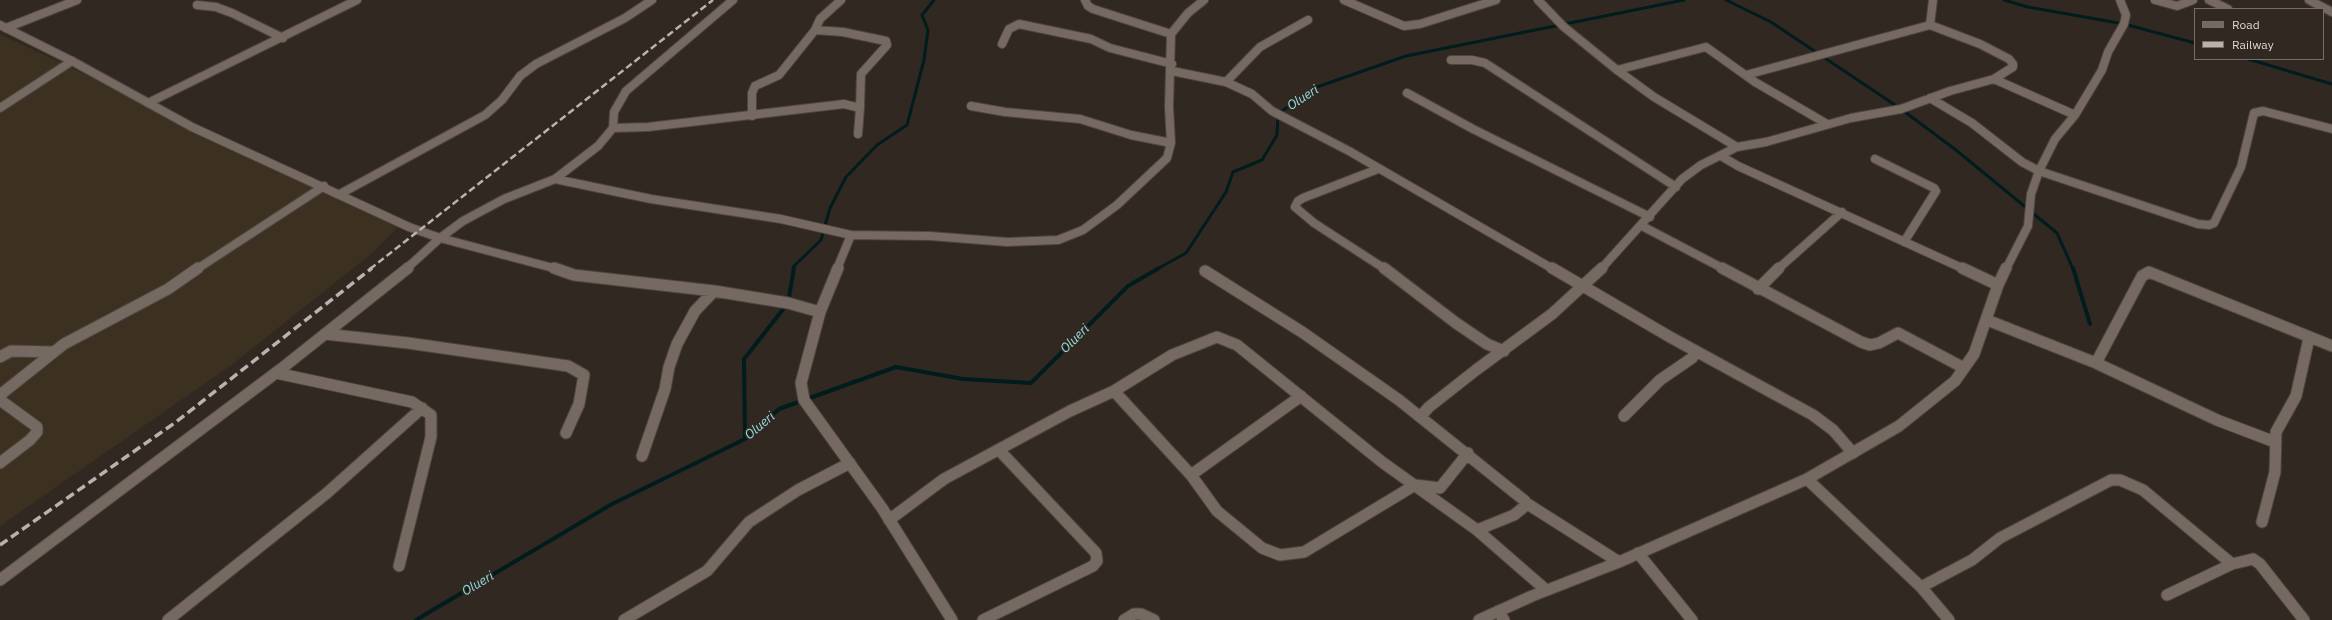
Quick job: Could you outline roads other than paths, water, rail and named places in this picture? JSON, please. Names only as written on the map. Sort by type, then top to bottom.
[{"type":"street","points":[[3,27],[77,0]]},
{"type":"street","points":[[148,103],[283,38],[357,0]]},
{"type":"street","points":[[340,194],[485,115],[502,100],[520,76],[536,64],[625,18],[652,0]]},
{"type":"street","points":[[0,580],[276,372],[422,257],[440,238],[463,221],[504,199],[555,179],[598,146],[613,128],[614,112],[626,91],[647,71],[733,0]]},
{"type":"street","points":[[752,116],[752,93],[755,86],[779,75],[815,30],[820,19],[841,0]]},
{"type":"street","points":[[1086,0],[1088,6],[1093,9],[1172,34]]},
{"type":"street","points":[[555,179],[652,199],[773,218],[851,236],[930,236],[1007,242],[1058,240],[1083,230],[1117,206],[1167,158],[1171,143],[1169,107],[1172,68],[1172,34],[1188,13],[1204,0]]},
{"type":"street","points":[[1344,0],[1404,26],[1420,24],[1496,0]]},
{"type":"street","points":[[1538,0],[1562,25],[1617,70],[1654,97],[1737,147]]},
{"type":"street","points":[[1930,25],[1933,0]]},
{"type":"street","points":[[1479,620],[1501,616],[1546,590],[1619,562],[1807,479],[1899,426],[1955,381],[1974,354],[1998,285],[2028,226],[2031,194],[2039,171],[2055,139],[2075,115],[2102,70],[2108,52],[2124,24],[2126,15],[2120,0]]},
{"type":"street","points":[[2155,0],[2177,6],[2194,0]]},
{"type":"street","points":[[2209,0],[2226,8]]},
{"type":"street","points":[[2309,0],[2330,9]]},
{"type":"street","points":[[196,5],[216,7],[232,13],[283,38]]},
{"type":"street","points":[[1226,82],[1260,47],[1308,20]]},
{"type":"street","points":[[1002,44],[1009,29],[1014,25],[1019,24],[1091,39],[1110,48],[1172,68],[1226,82],[1252,94],[1272,111],[1378,169],[1696,351],[1813,415],[1833,430],[1853,453]]},
{"type":"street","points":[[1420,417],[1429,407],[1552,314],[1612,259],[1682,179],[1695,170],[1737,147],[1766,142],[1827,124],[1901,109],[1930,98],[1994,79],[2013,67],[2009,59],[1980,44],[1930,25],[1746,74]]},
{"type":"street","points":[[3,27],[72,61],[192,127],[324,186],[409,227],[440,238],[535,262],[574,275],[714,291],[788,303],[820,312]]},
{"type":"street","points":[[815,30],[843,32],[886,41],[888,44],[861,74],[862,89],[858,134]]},
{"type":"street","points":[[1617,70],[1706,47],[1776,95],[1827,124]]},
{"type":"street","points":[[1451,60],[1472,60],[1485,64],[1676,187]]},
{"type":"street","points":[[0,108],[72,61]]},
{"type":"street","points":[[1994,79],[2075,115]]},
{"type":"street","points":[[1407,93],[1473,129],[1650,217]]},
{"type":"street","points":[[1930,98],[1972,123],[2022,162],[2039,171],[2198,224],[2208,225],[2214,222],[2242,167],[2254,113],[2263,111],[2332,129]]},
{"type":"street","points":[[613,128],[648,127],[844,104],[860,108]]},
{"type":"street","points":[[971,106],[1005,112],[1080,119],[1101,124],[1117,131],[1171,143]]},
{"type":"street","points":[[1721,156],[1738,166],[1842,212],[1998,285]]},
{"type":"street","points":[[1874,159],[1931,186],[1936,191],[1904,242]]},
{"type":"street","points":[[1378,169],[1302,198],[1298,201],[1295,207],[1314,223],[1389,273],[1456,323],[1488,344],[1504,351]]},
{"type":"street","points":[[0,395],[54,352],[88,330],[168,289],[243,238],[324,186]]},
{"type":"street","points":[[1758,289],[1790,257],[1809,243],[1842,212]]},
{"type":"street","points":[[1642,226],[1758,289],[1861,342],[1870,345],[1879,343],[1891,335],[1898,333],[1964,368]]},
{"type":"street","points":[[851,236],[820,312],[801,383],[804,400],[889,520],[952,620]]},
{"type":"street","points":[[1205,271],[1302,332],[1468,453],[1526,503],[1619,562]]},
{"type":"street","points":[[2096,363],[2142,276],[2149,272],[2158,274],[2309,338],[2332,346]]},
{"type":"street","points":[[642,456],[665,389],[669,367],[677,344],[695,311],[714,291]]},
{"type":"street","points":[[1987,320],[2096,363],[2217,420],[2275,442]]},
{"type":"street","points":[[325,334],[408,343],[568,366],[584,375],[579,404],[566,434]]},
{"type":"street","points":[[889,520],[944,479],[1070,412],[1114,391],[1172,355],[1217,338],[1237,345],[1382,462],[1477,530],[1546,590]]},
{"type":"street","points":[[2262,522],[2275,472],[2276,432],[2296,396],[2309,338]]},
{"type":"street","points":[[0,357],[11,351],[54,352]]},
{"type":"street","points":[[1624,416],[1660,380],[1692,358],[1696,351]]},
{"type":"street","points":[[276,372],[412,402],[431,415],[431,437],[405,536],[399,566]]},
{"type":"street","points":[[1114,391],[1167,451],[1191,475],[1217,511],[1262,548],[1280,555],[1304,552],[1415,485],[1440,488],[1468,453]]},
{"type":"street","points":[[1191,475],[1301,396]]},
{"type":"street","points":[[0,400],[37,427],[37,432],[30,440],[0,463]]},
{"type":"street","points":[[168,620],[327,493],[422,408]]},
{"type":"street","points":[[983,620],[1069,579],[1093,566],[1097,561],[1096,554],[999,450]]},
{"type":"street","points":[[624,620],[708,571],[749,522],[798,490],[850,463]]},
{"type":"street","points":[[1807,479],[1921,587],[1949,620]]},
{"type":"street","points":[[1921,587],[1972,560],[2000,538],[2111,480],[2120,480],[2143,490],[2232,564]]},
{"type":"street","points":[[1477,530],[1514,516],[1526,503]]},
{"type":"street","points":[[1638,553],[1692,620]]},
{"type":"street","points":[[2167,595],[2212,575],[2232,564],[2251,558],[2257,561],[2304,620]]},
{"type":"street","points":[[1124,620],[1134,614],[1154,620]]},
{"type":"waterway","points":[[793,269],[794,266],[821,240],[830,208],[846,177],[877,145],[907,125],[924,60],[928,30],[922,15],[934,0]]},
{"type":"waterway","name":"Olueri","points":[[1157,269],[1186,253],[1226,192],[1233,172],[1262,160],[1277,135],[1278,114],[1314,88],[1406,56],[1684,0]]},
{"type":"waterway","points":[[1726,0],[1771,22],[1901,109],[1956,150],[2057,233],[2073,269]]},
{"type":"waterway","points":[[2004,0],[2028,7],[2124,24],[2194,43]]},
{"type":"waterway","points":[[2251,60],[2332,84]]},
{"type":"waterway","points":[[745,439],[744,359],[788,303],[794,268]]},
{"type":"waterway","name":"Olueri","points":[[745,439],[779,409],[896,367],[963,379],[1031,383],[1128,286],[1159,268]]},
{"type":"waterway","points":[[2073,268],[2090,324]]},
{"type":"waterway","name":"Olueri","points":[[416,620],[612,504],[745,439]]},
{"type":"railway","points":[[370,269],[713,0]]},
{"type":"railway","points":[[0,545],[176,422],[372,268]]}]
